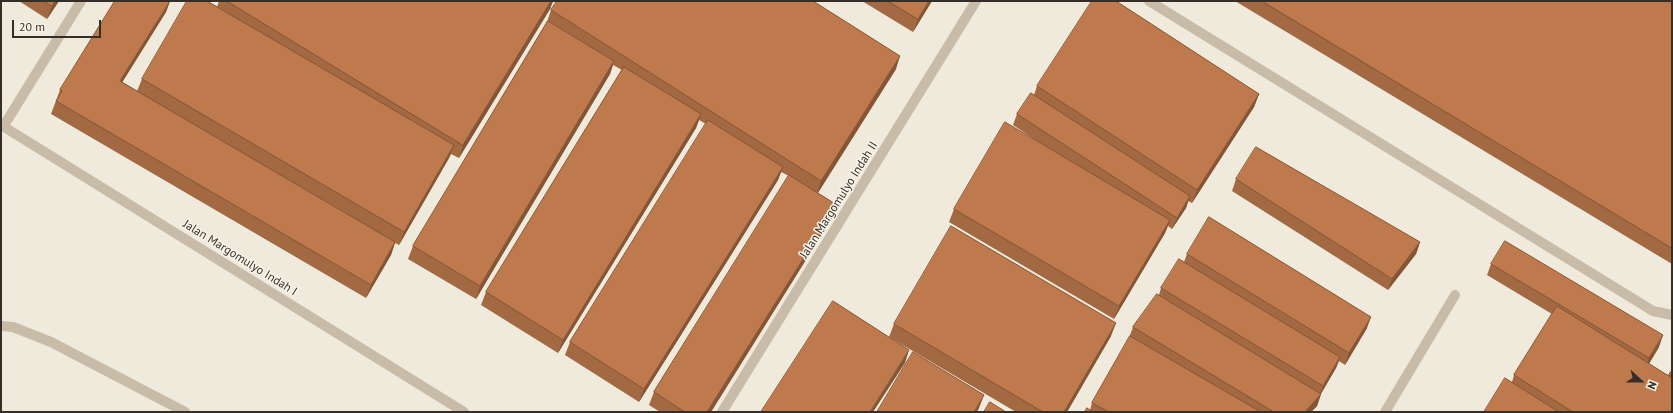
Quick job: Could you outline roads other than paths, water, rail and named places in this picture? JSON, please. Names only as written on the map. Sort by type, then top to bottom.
[{"type":"lane","name":"Jalan Margomulyo Indah I","points":[[81,1],[2,126],[464,412]]},
{"type":"lane","name":"Jalan Margomulyo Indah II","points":[[722,412],[976,1]]},
{"type":"lane","points":[[1149,1],[1653,311],[1672,315]]},
{"type":"lane","points":[[1386,412],[1455,295]]},
{"type":"lane","points":[[1,326],[12,327],[51,342],[185,412]]}]
